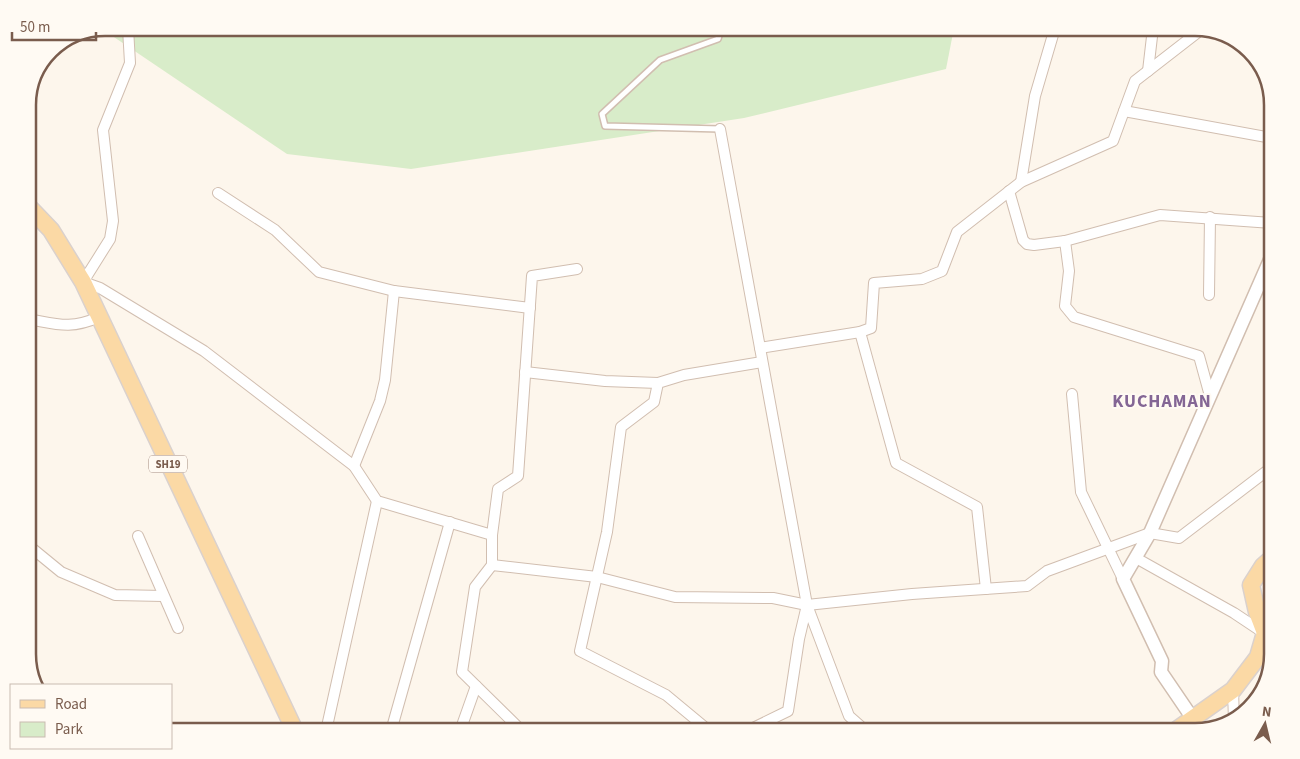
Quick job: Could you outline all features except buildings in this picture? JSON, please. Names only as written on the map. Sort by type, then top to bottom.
[{"type":"main road","name":"SH19","points":[[36,214],[51,230],[83,282],[290,723]]},
{"type":"main road","points":[[1264,565],[1251,585],[1257,612],[1264,625]]},
{"type":"main road","points":[[1187,723],[1233,690],[1258,657],[1264,645]]},
{"type":"street","points":[[128,36],[130,63],[103,130],[113,220],[110,239],[83,282],[100,288],[204,351],[354,466],[377,501],[492,535]]},
{"type":"street","points":[[1021,182],[1035,96],[1053,36]]},
{"type":"street","points":[[1148,71],[1152,36]]},
{"type":"street","points":[[760,348],[860,332],[871,328],[874,283],[922,279],[942,271],[956,232],[1009,191],[1021,182],[1113,141],[1135,81],[1193,36]]},
{"type":"street","points":[[1124,111],[1264,137]]},
{"type":"street","points":[[720,128],[807,605],[849,716],[856,723]]},
{"type":"street","points":[[1009,191],[1023,240],[1027,244],[1034,245],[1065,241],[1160,215],[1264,222]]},
{"type":"street","points":[[218,193],[275,230],[319,272],[394,290],[530,308]]},
{"type":"street","points":[[1209,295],[1210,217]]},
{"type":"street","points":[[1065,241],[1069,271],[1064,306],[1074,317],[1199,356],[1210,396]]},
{"type":"street","points":[[513,723],[462,672],[475,587],[492,564],[492,535],[498,489],[518,476],[532,276],[577,269]]},
{"type":"street","points":[[1123,579],[1150,533],[1264,274]]},
{"type":"street","points":[[354,466],[380,401],[385,380],[394,290]]},
{"type":"street","points":[[36,320],[68,326],[83,324],[99,316]]},
{"type":"street","points":[[860,332],[896,463],[977,507],[986,589]]},
{"type":"street","points":[[525,372],[604,381],[658,382],[684,375],[762,362]]},
{"type":"street","points":[[658,382],[654,402],[621,428],[607,532],[580,651],[666,695],[699,723]]},
{"type":"street","points":[[1072,394],[1081,492],[1162,661],[1161,672],[1193,719]]},
{"type":"street","points":[[492,564],[597,577],[675,596],[773,598],[807,605],[912,594],[1027,586],[1048,571],[1150,533],[1179,538],[1264,473]]},
{"type":"street","points":[[328,723],[377,501]]},
{"type":"street","points":[[394,723],[450,522]]},
{"type":"street","points":[[138,536],[178,628]]},
{"type":"street","points":[[36,551],[61,572],[115,595],[163,596]]},
{"type":"street","points":[[1136,558],[1264,632]]},
{"type":"street","points":[[765,723],[788,711],[807,605]]},
{"type":"street","points":[[463,723],[476,686]]},
{"type":"street","points":[[1233,690],[1234,711]]},
{"type":"lane","points":[[719,36],[718,39],[660,60],[602,114],[605,126],[720,128]]},
{"type":"green space","points":[[112,36],[952,36],[946,69],[744,118],[411,169],[287,154]]},
{"type":"district","name":"KUCHAMAN","points":[[1162,401]]}]
